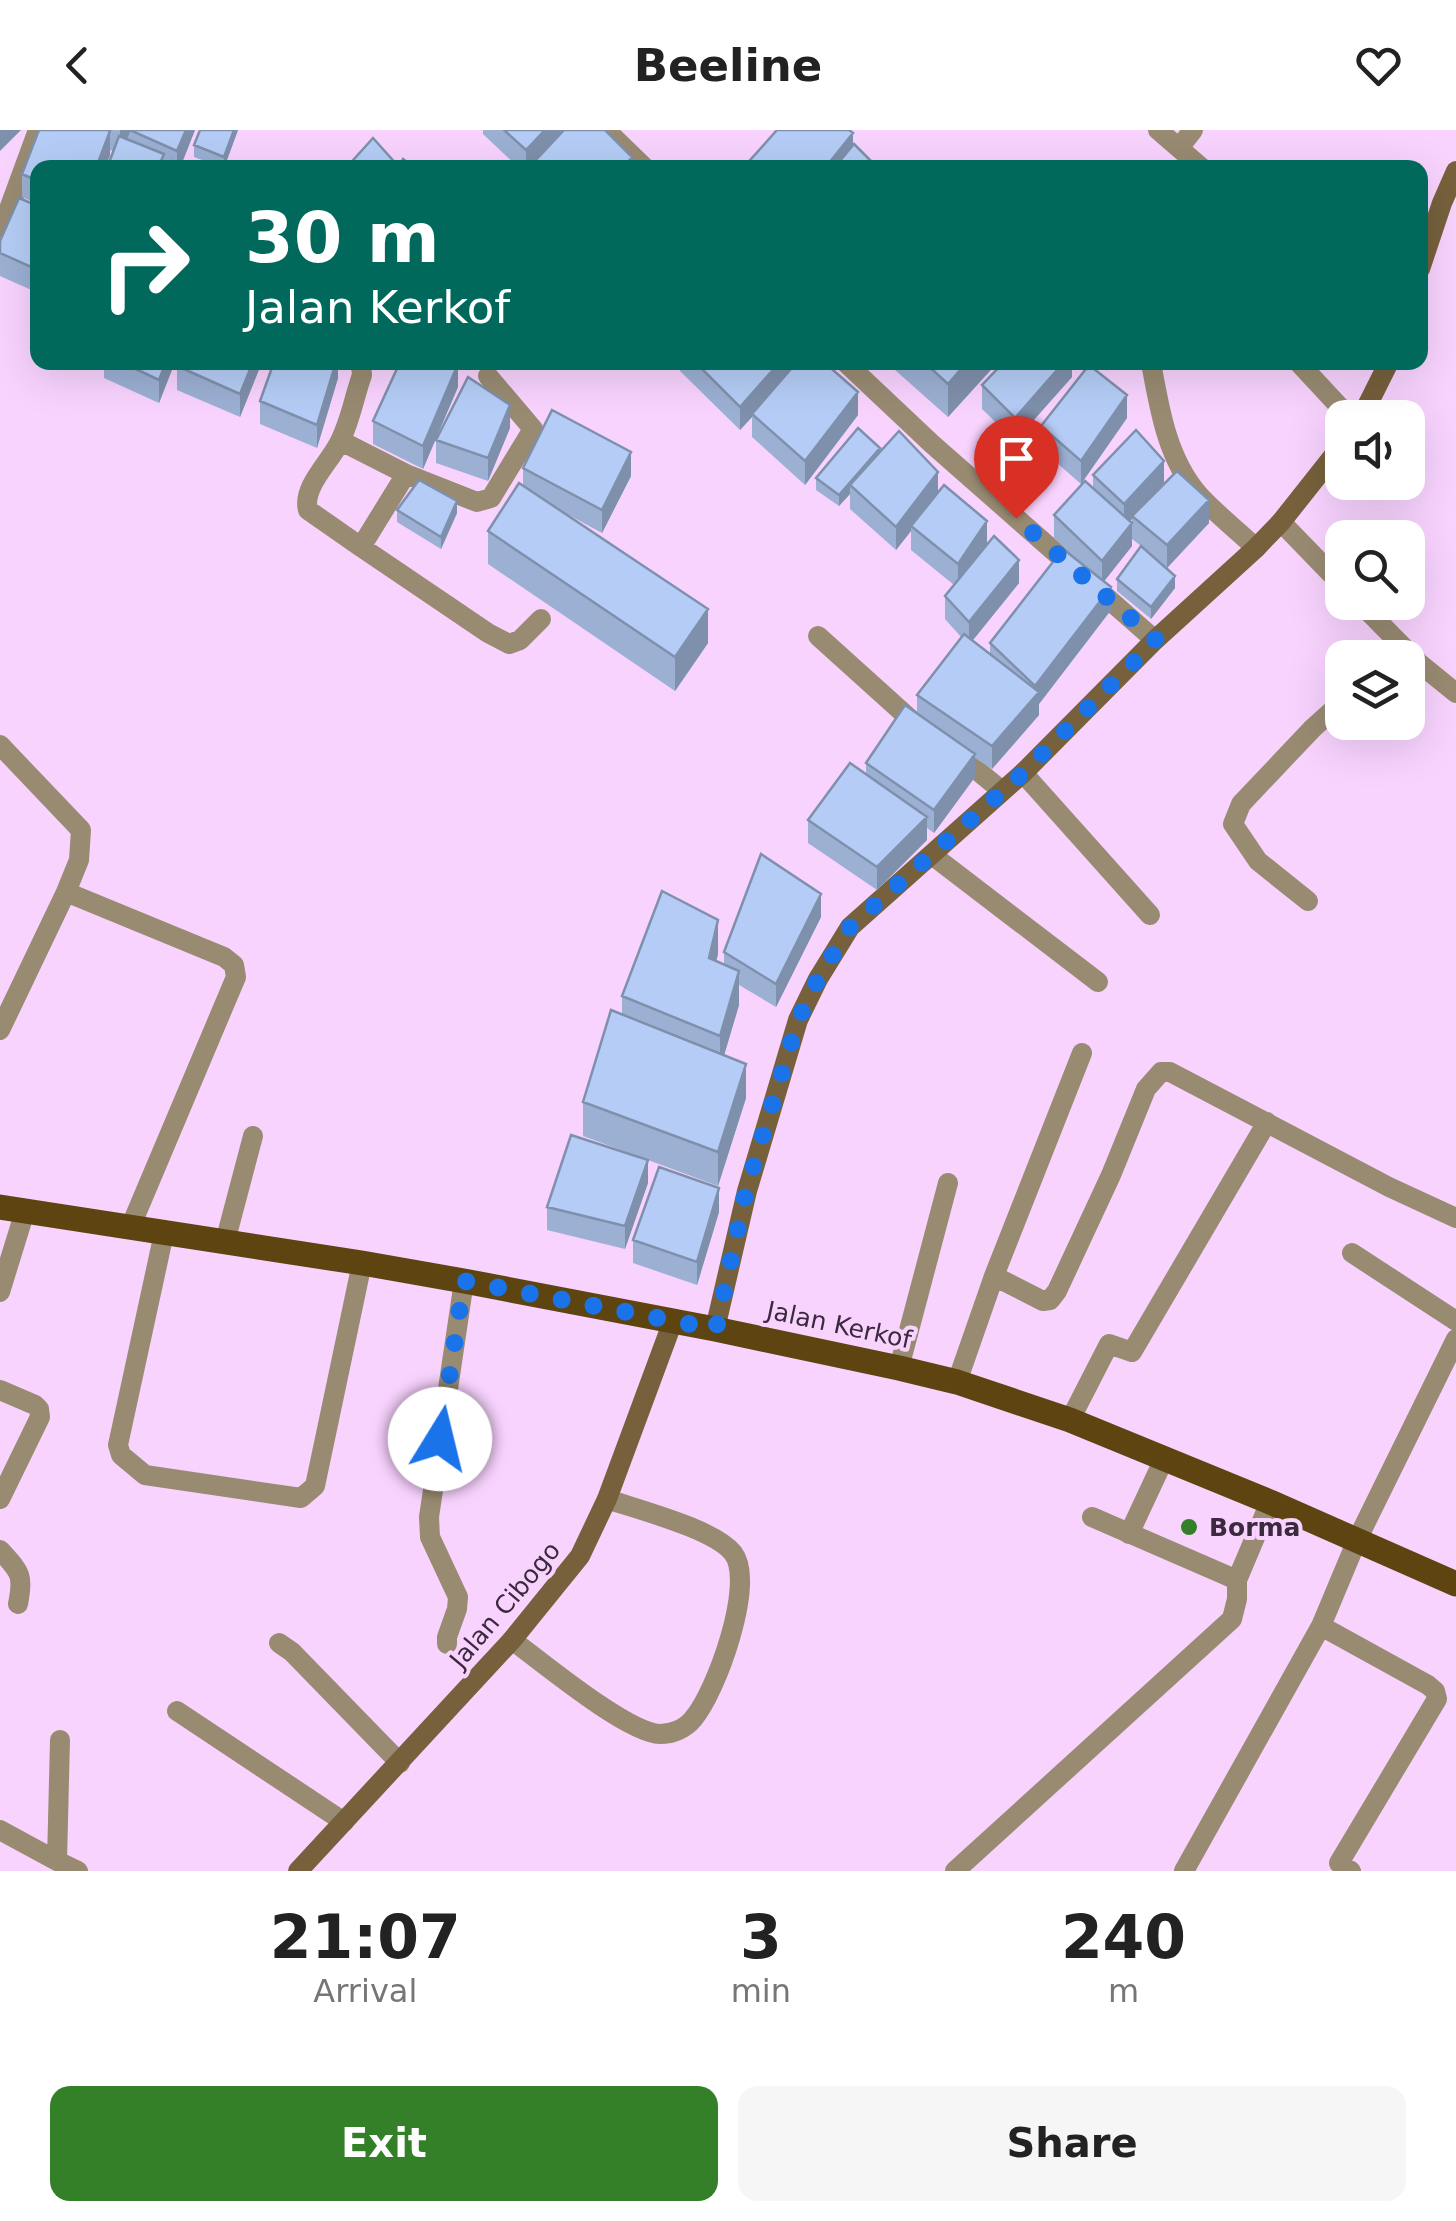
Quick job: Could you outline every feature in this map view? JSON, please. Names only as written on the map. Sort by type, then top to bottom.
[{"type":"main road","points":[[1428,251],[1449,206],[1456,172]]},
{"type":"main road","points":[[1370,400],[1384,370]]},
{"type":"main road","points":[[716,1329],[746,1191],[798,1020],[850,927],[1023,773],[1156,640],[1256,548],[1325,467]]},
{"type":"main road","name":"Jalan Kerkof","points":[[13,1209],[464,1281],[716,1329],[957,1382],[1070,1420],[1456,1584]]},
{"type":"main road","name":"Jalan Cibogo","points":[[298,1871],[512,1640],[580,1556],[608,1499],[673,1321]]},
{"type":"street","points":[[11,217],[38,130]]},
{"type":"street","points":[[606,130],[637,160]]},
{"type":"street","points":[[1158,130],[1193,160]]},
{"type":"street","points":[[1179,148],[1194,130]]},
{"type":"street","points":[[361,370],[341,441],[310,491],[308,510],[500,641],[509,644],[520,640],[541,620]]},
{"type":"street","points":[[853,370],[1156,640]]},
{"type":"street","points":[[1152,370],[1161,420],[1174,454],[1196,492],[1256,548]]},
{"type":"street","points":[[1305,370],[1333,400]]},
{"type":"street","points":[[341,441],[406,474],[477,502],[491,498],[533,429],[488,376]]},
{"type":"street","points":[[361,548],[406,474]]},
{"type":"street","points":[[1282,522],[1325,567]]},
{"type":"street","points":[[1373,620],[1389,640]]},
{"type":"street","points":[[818,636],[918,727],[1001,790]]},
{"type":"street","points":[[1425,671],[1456,693]]},
{"type":"street","points":[[1308,901],[1258,862],[1233,824],[1240,804],[1325,717]]},
{"type":"street","points":[[0,745],[81,830],[78,860],[66,892],[0,1030]]},
{"type":"street","points":[[1023,773],[1150,915]]},
{"type":"street","points":[[932,855],[1098,982]]},
{"type":"street","points":[[66,892],[224,957],[234,966],[236,978],[130,1228]]},
{"type":"street","points":[[957,1382],[994,1276],[1082,1054]]},
{"type":"street","points":[[994,1276],[1044,1301],[1050,1300],[1111,1174],[1146,1089],[1161,1072],[1170,1072],[1456,1218]]},
{"type":"street","points":[[1070,1420],[1109,1344],[1132,1352],[1268,1122]]},
{"type":"street","points":[[226,1242],[253,1136]]},
{"type":"street","points":[[899,1368],[948,1183]]},
{"type":"street","points":[[0,1292],[13,1209]]},
{"type":"street","points":[[164,1233],[118,1445],[121,1455],[145,1475],[164,1478],[301,1498],[314,1486],[362,1263]]},
{"type":"street","points":[[1352,1253],[1456,1321]]},
{"type":"street","points":[[448,1644],[458,1597],[430,1538],[428,1518],[464,1281]]},
{"type":"street","points":[[1184,1871],[1321,1626],[1357,1540],[1456,1339]]},
{"type":"street","points":[[0,1390],[35,1404],[40,1417],[0,1498]]},
{"type":"street","points":[[1129,1534],[1164,1459]]},
{"type":"street","points":[[512,1640],[629,1725],[655,1734],[674,1734],[694,1719],[716,1678],[735,1624],[742,1578],[737,1558],[725,1544],[700,1532],[608,1499]]},
{"type":"street","points":[[955,1871],[1232,1619],[1237,1580],[1270,1502]]},
{"type":"street","points":[[1092,1517],[1237,1580]]},
{"type":"street","points":[[0,1550],[20,1571],[18,1604]]},
{"type":"street","points":[[1321,1626],[1428,1685],[1437,1699],[1340,1868]]},
{"type":"street","points":[[280,1644],[400,1763]]},
{"type":"street","points":[[177,1711],[344,1822]]},
{"type":"street","points":[[56,1861],[60,1740]]},
{"type":"street","points":[[0,1830],[78,1871]]},
{"type":"building","points":[[39,130],[110,131],[99,160],[30,160],[30,178],[22,174]]},
{"type":"building","points":[[130,130],[186,130],[177,151]]},
{"type":"building","points":[[200,130],[234,130],[224,157],[194,145]]},
{"type":"building","points":[[504,130],[545,130],[526,150]]},
{"type":"building","points":[[564,130],[605,130],[632,157],[630,160],[536,160]]},
{"type":"building","points":[[777,130],[853,133],[831,160],[750,160]]},
{"type":"building","points":[[119,136],[164,154],[161,160],[110,160]]},
{"type":"building","points":[[373,138],[393,160],[353,160]]},
{"type":"building","points":[[854,144],[870,160],[841,160]]},
{"type":"building","points":[[19,198],[30,203],[30,266],[0,253],[0,241]]},
{"type":"building","points":[[138,370],[163,370],[159,380]]},
{"type":"building","points":[[186,370],[250,370],[240,394]]},
{"type":"building","points":[[271,370],[334,370],[317,425],[260,401]]},
{"type":"building","points":[[396,370],[455,370],[423,446],[373,421]]},
{"type":"building","points":[[703,370],[773,370],[740,407]]},
{"type":"building","points":[[790,370],[833,370],[858,392],[805,461],[752,414]]},
{"type":"building","points":[[933,370],[960,370],[948,384]]},
{"type":"building","points":[[996,370],[1057,370],[1015,418],[982,385]]},
{"type":"building","points":[[1085,370],[1095,370],[1127,395],[1081,461],[1041,426]]},
{"type":"building","points":[[468,377],[510,405],[488,458],[436,440]]},
{"type":"building","points":[[552,410],[631,452],[602,510],[523,468]]},
{"type":"building","points":[[858,428],[880,448],[839,495],[816,478]]},
{"type":"building","points":[[1136,430],[1164,461],[1124,504],[1093,475]]},
{"type":"building","points":[[899,431],[938,472],[896,527],[850,485]]},
{"type":"building","points":[[1177,471],[1209,500],[1167,545],[1132,516]]},
{"type":"building","points":[[419,480],[457,501],[441,537],[397,510]]},
{"type":"building","points":[[1085,481],[1132,523],[1102,561],[1054,515]]},
{"type":"building","points":[[519,483],[708,609],[675,657],[488,531]]},
{"type":"building","points":[[944,485],[987,521],[958,564],[911,526]]},
{"type":"building","points":[[994,536],[1019,560],[969,622],[945,596]]},
{"type":"building","points":[[1141,546],[1175,576],[1151,607],[1117,579]]},
{"type":"building","points":[[1063,549],[1111,587],[1035,686],[990,643]]},
{"type":"building","points":[[964,634],[1039,692],[992,746],[917,695]]},
{"type":"building","points":[[905,705],[975,754],[934,810],[866,763]]},
{"type":"building","points":[[850,763],[927,817],[877,867],[808,820]]},
{"type":"building","points":[[761,854],[821,894],[776,984],[724,952]]},
{"type":"building","points":[[662,891],[718,920],[709,958],[739,971],[720,1036],[622,996]]},
{"type":"building","points":[[611,1010],[746,1064],[718,1152],[583,1102]]},
{"type":"building","points":[[571,1135],[648,1160],[625,1226],[547,1207]]},
{"type":"building","points":[[659,1167],[719,1188],[697,1262],[633,1240]]},
{"type":"place","name":"Borma","points":[[1189,1527]]},
{"type":"route","points":[[440,1439],[464,1281],[716,1329],[746,1191],[798,1020],[850,927],[1023,773],[1156,640],[1016,518]]}]
